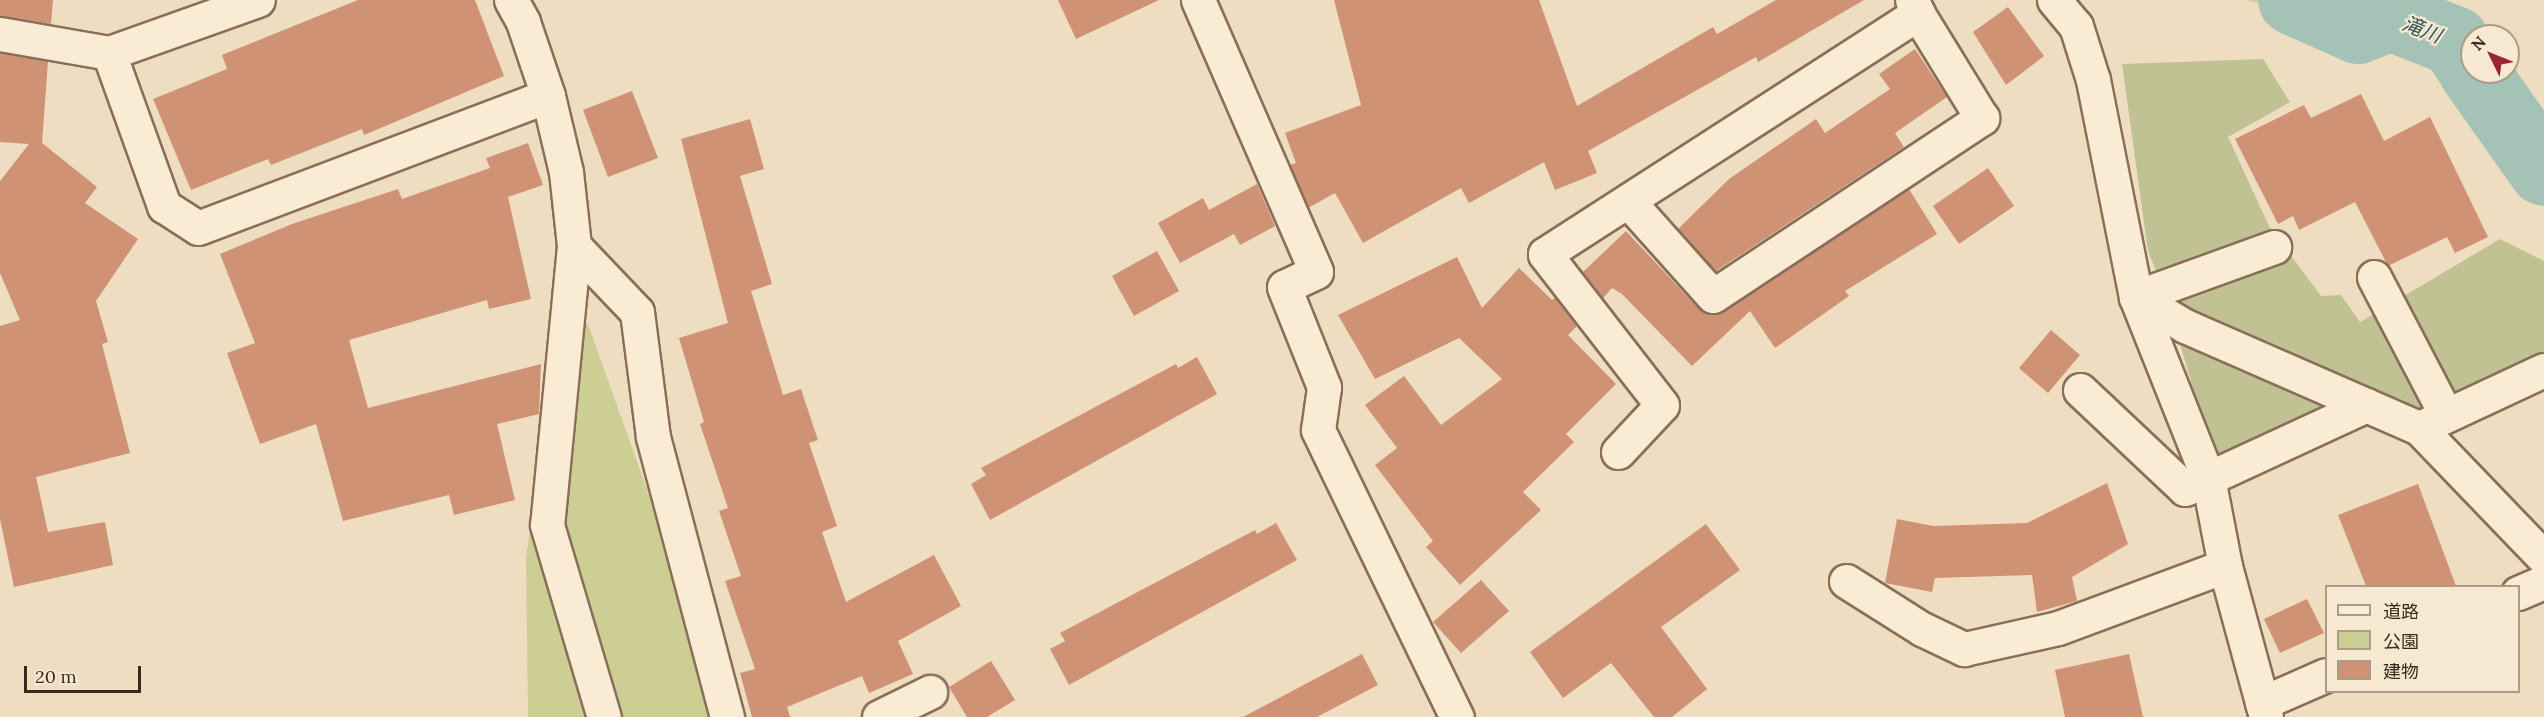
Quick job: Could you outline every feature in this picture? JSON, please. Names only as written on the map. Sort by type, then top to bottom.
[{"type":"street","points":[[0,34],[109,54],[258,0]]},
{"type":"street","points":[[511,0],[523,22],[548,96],[566,172],[574,246],[547,525],[604,717]]},
{"type":"street","points":[[1198,0],[1316,272],[1284,287],[1324,387],[1318,430],[1457,717]]},
{"type":"street","points":[[2054,0],[2076,26],[2093,80],[2136,297],[2208,478],[2225,566],[2264,710],[2325,676]]},
{"type":"street","points":[[1618,452],[1662,405],[1545,254],[1628,201],[1915,7],[1982,118],[1713,296],[1628,201]]},
{"type":"street","points":[[109,54],[164,206],[198,228],[548,96]]},
{"type":"street","points":[[574,246],[637,312],[653,437],[727,717]]},
{"type":"street","points":[[2136,297],[2274,247]]},
{"type":"street","points":[[2374,277],[2433,422],[2544,558]]},
{"type":"street","points":[[2136,297],[2185,326],[2367,405],[2433,422],[2544,370]]},
{"type":"street","points":[[2080,390],[2185,489],[2367,405]]},
{"type":"street","points":[[1846,581],[1922,629],[1964,649],[2058,628],[2225,566]]},
{"type":"street","points":[[2520,592],[2544,582]]},
{"type":"street","points":[[879,717],[930,692]]},
{"type":"green space","points":[[2246,0],[2357,0],[2343,22]]},
{"type":"green space","points":[[2263,59],[2290,102],[2228,137],[2269,226],[2321,296],[2341,295],[2360,322],[2500,239],[2544,261],[2544,358],[2426,411],[2372,396],[2215,464],[2167,299],[2148,251],[2122,64]]},
{"type":"green space","points":[[569,293],[589,327],[728,717],[528,717],[526,557]]},
{"type":"building","points":[[0,0],[53,0],[51,24],[0,16]]},
{"type":"building","points":[[358,0],[475,0],[504,76],[364,135],[362,129],[271,165],[268,159],[191,190],[153,99],[227,69],[222,55]]},
{"type":"building","points":[[1058,0],[1159,0],[1076,39]]},
{"type":"building","points":[[1334,0],[1539,0],[1577,106],[1713,27],[1717,34],[1776,0],[1864,0],[1758,62],[1756,57],[1588,151],[1597,173],[1555,190],[1544,162],[1469,203],[1461,188],[1363,243],[1335,193],[1308,208],[1290,165],[1296,163],[1285,133],[1361,105]]},
{"type":"building","points":[[2008,7],[2044,56],[2006,85],[1973,32]]},
{"type":"building","points":[[1915,49],[1947,97],[1895,133],[1904,147],[1716,271],[1678,229],[1729,179],[1816,119],[1825,133],[1890,89],[1879,74]]},
{"type":"building","points":[[0,53],[48,61],[42,143],[97,187],[85,203],[138,239],[96,301],[108,342],[102,344],[130,453],[36,477],[48,532],[105,522],[113,565],[14,587],[0,519],[0,326],[20,320],[0,273],[0,181],[29,144],[0,142]]},
{"type":"building","points":[[632,91],[658,158],[608,177],[583,110]]},
{"type":"building","points":[[2361,94],[2384,141],[2430,117],[2488,237],[2455,253],[2447,237],[2388,266],[2355,202],[2299,230],[2293,216],[2278,224],[2235,139],[2304,105],[2311,118]]},
{"type":"building","points":[[750,119],[764,169],[740,176],[772,284],[751,291],[783,395],[801,389],[818,440],[809,443],[837,526],[822,532],[846,602],[934,555],[961,606],[898,641],[913,674],[869,693],[862,676],[787,707],[790,717],[752,717],[740,673],[755,669],[725,581],[741,576],[719,511],[728,508],[700,424],[704,422],[679,338],[728,323],[681,139]]},
{"type":"building","points":[[528,143],[543,185],[508,197],[531,299],[489,309],[487,300],[349,340],[368,408],[541,364],[539,414],[497,424],[515,500],[454,515],[449,495],[343,521],[316,424],[260,444],[227,353],[255,343],[220,254],[292,224],[398,189],[402,199],[490,168],[486,158]]},
{"type":"building","points":[[1988,168],[2014,206],[1959,244],[1933,206]]},
{"type":"building","points":[[1257,184],[1275,226],[1240,245],[1234,234],[1180,263],[1158,223],[1203,198],[1209,210]]},
{"type":"building","points":[[1909,189],[1937,234],[1845,291],[1849,296],[1775,348],[1750,311],[1692,366],[1622,294],[1612,288],[1603,298],[1583,272],[1626,231],[1699,309],[1716,315]]},
{"type":"building","points":[[1157,251],[1179,291],[1134,316],[1112,276]]},
{"type":"building","points":[[1457,257],[1482,308],[1519,268],[1552,300],[1555,298],[1577,326],[1568,335],[1616,384],[1566,434],[1574,442],[1523,492],[1541,510],[1460,585],[1426,547],[1433,541],[1375,465],[1397,448],[1365,405],[1404,376],[1441,425],[1502,379],[1459,338],[1375,379],[1338,315]]},
{"type":"building","points":[[2051,330],[2080,355],[2048,393],[2019,368]]},
{"type":"building","points":[[1197,357],[1217,394],[990,520],[971,484],[986,475],[981,468],[1176,364],[1178,368]]},
{"type":"building","points":[[2107,483],[2128,544],[2072,577],[2077,601],[2037,612],[2032,575],[1935,578],[1932,592],[1885,583],[1897,519],[1933,526],[2027,523]]},
{"type":"building","points":[[2418,484],[2456,585],[2366,585],[2338,515]]},
{"type":"building","points":[[1276,523],[1297,560],[1069,685],[1050,649],[1065,641],[1060,633],[1255,530],[1257,534]]},
{"type":"building","points":[[1706,524],[1740,570],[1661,627],[1707,689],[1672,717],[1654,717],[1611,663],[1563,698],[1530,652]]},
{"type":"building","points":[[1481,580],[1509,611],[1461,653],[1433,622]]},
{"type":"building","points":[[2307,599],[2324,633],[2280,653],[2264,619]]},
{"type":"building","points":[[1362,654],[1378,685],[1317,717],[1243,717]]},
{"type":"building","points":[[2129,654],[2143,717],[2065,717],[2055,670]]},
{"type":"building","points":[[991,661],[1015,700],[987,717],[967,717],[949,687]]},
{"type":"waterway","name":"滝川","points":[[2293,0],[2358,29],[2390,16],[2454,41],[2460,50]]},
{"type":"waterway","name":"滝川","points":[[2482,84],[2544,171]]}]
